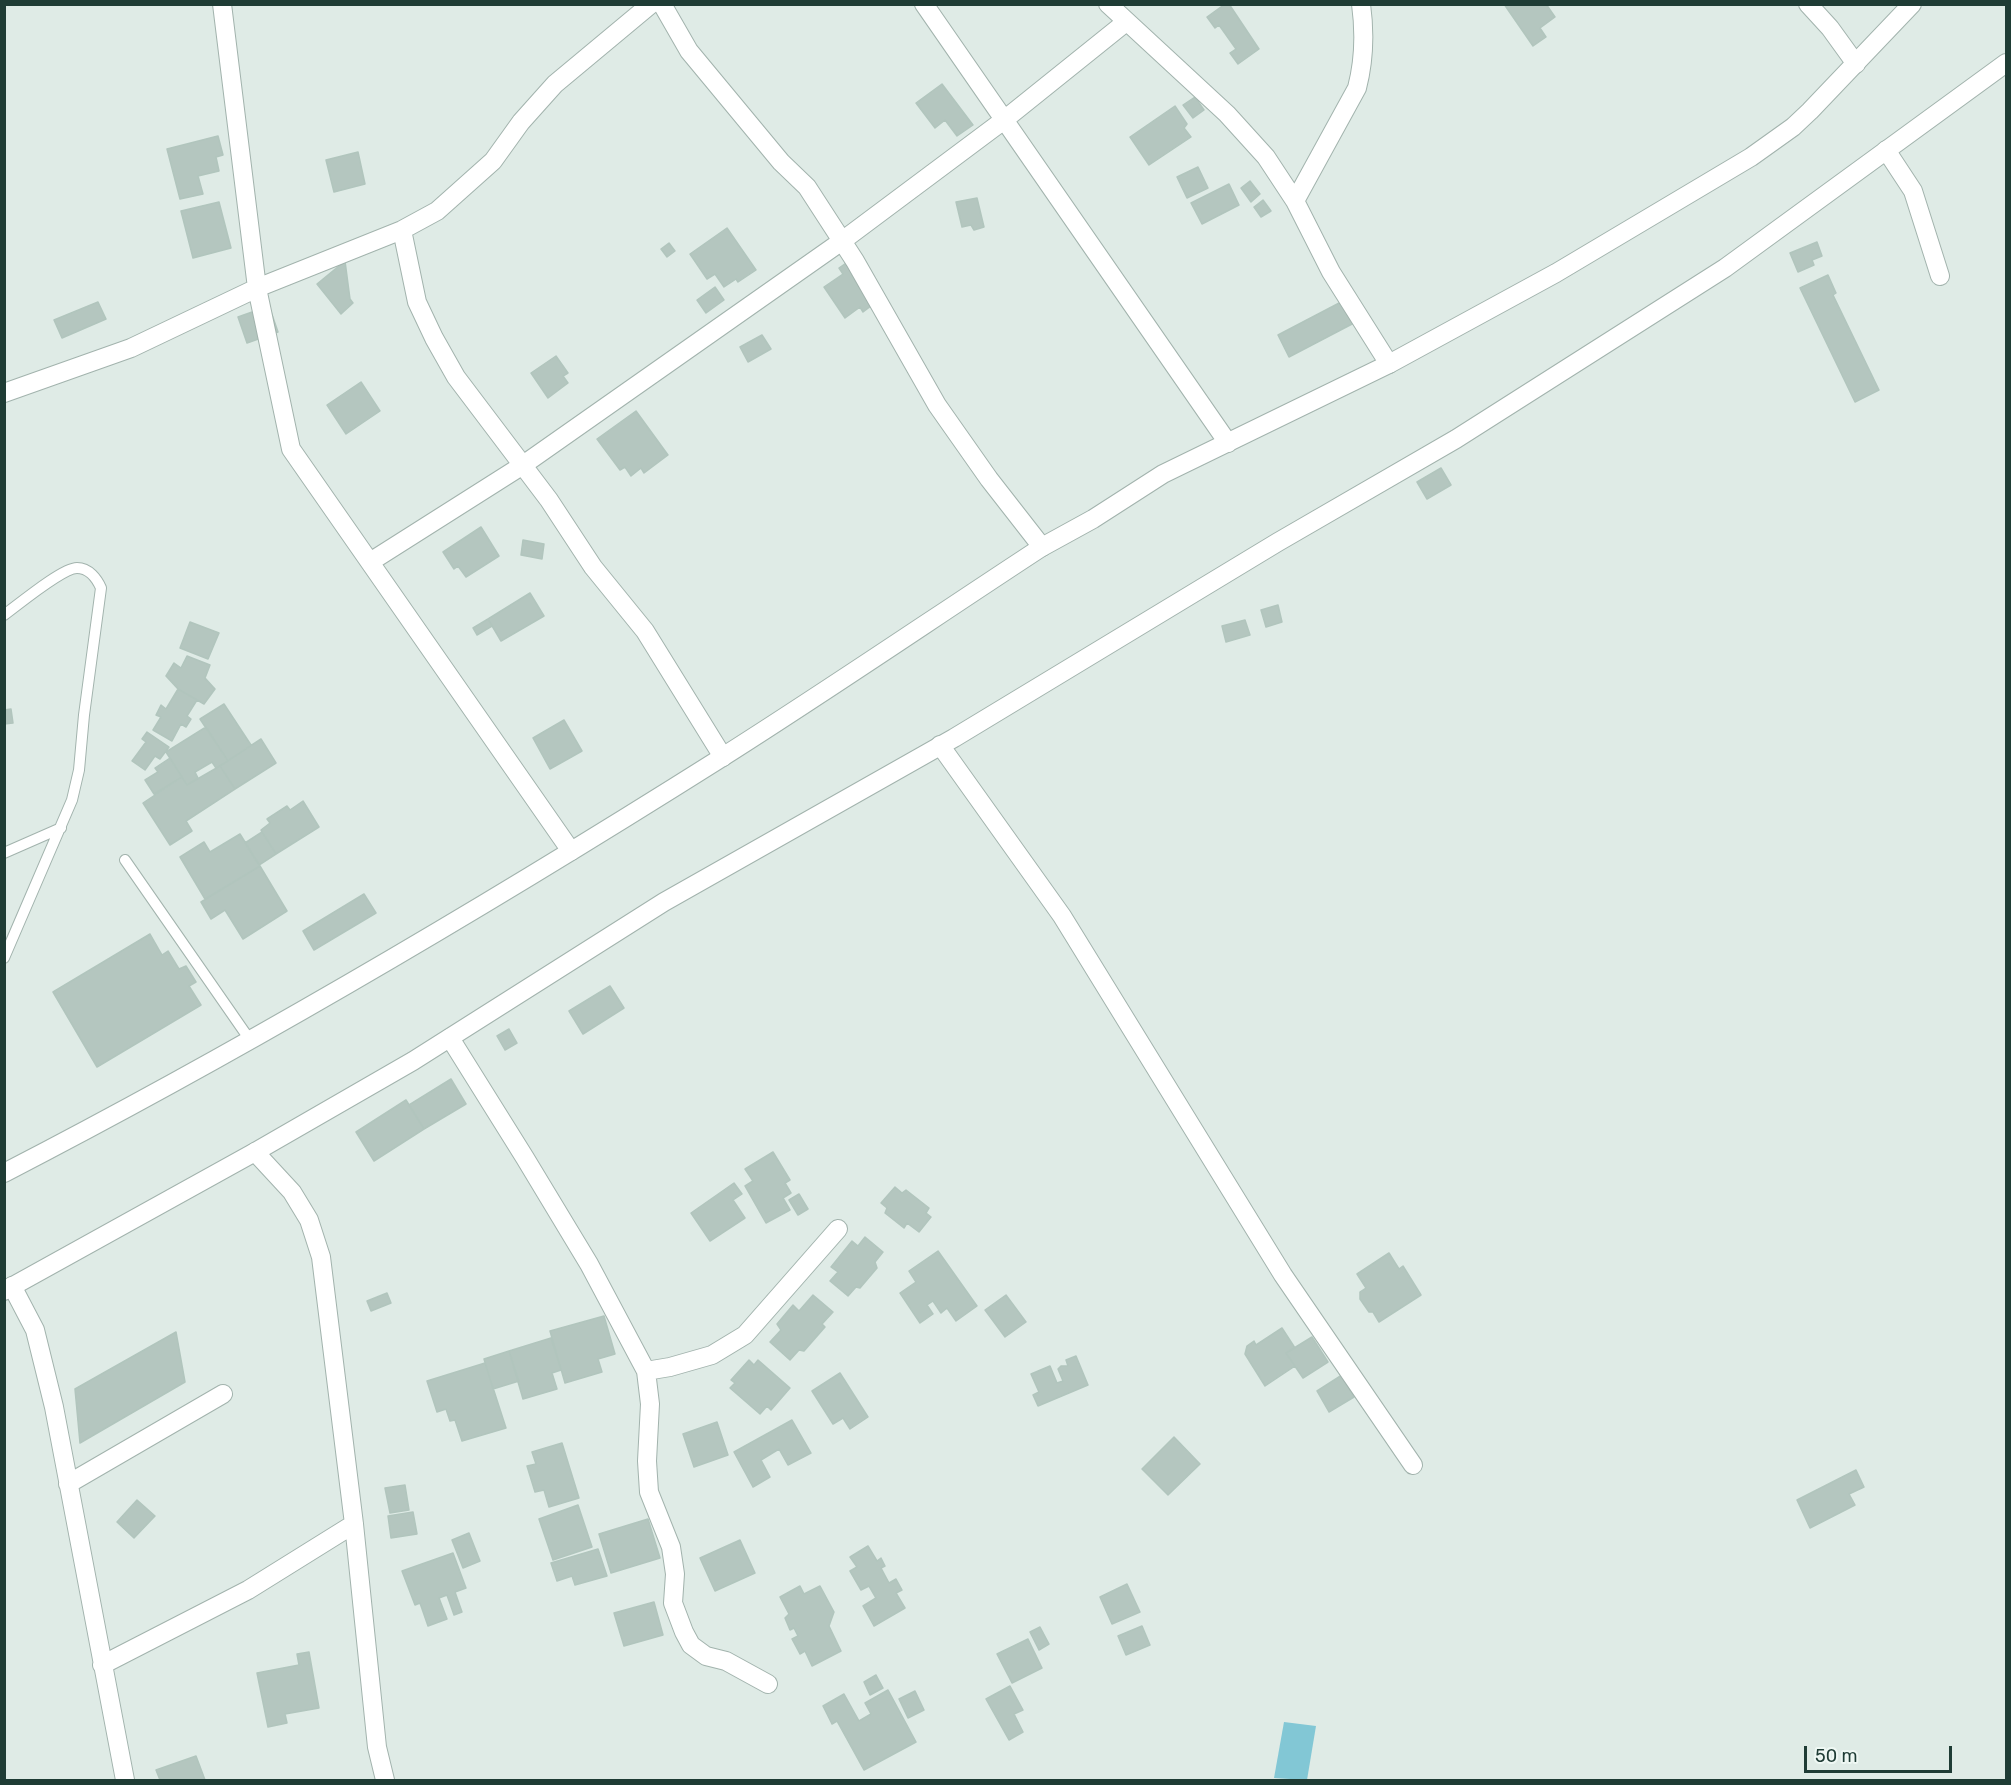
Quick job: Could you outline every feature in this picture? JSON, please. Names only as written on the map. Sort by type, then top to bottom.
[{"type":"street","points":[[222,4],[258,288],[291,449],[571,851]]},
{"type":"street","points":[[4,393],[131,348],[258,288],[402,230],[437,211],[493,161],[521,122],[555,84],[651,4]]},
{"type":"street","points":[[662,4],[689,51],[781,162],[807,187],[842,241],[937,405],[1042,547]]},
{"type":"street","points":[[924,4],[1228,443]]},
{"type":"street","points":[[1108,4],[1227,114],[1266,157],[1295,201],[1331,272],[1389,364]]},
{"type":"street","points":[[1295,201],[1357,88],[1361,73],[1364,25],[1360,4]]},
{"type":"street","points":[[1808,4],[1830,28],[1856,64]]},
{"type":"street","points":[[4,1173],[77,1136],[250,1040],[485,904],[723,757],[1042,547],[1093,519],[1163,474],[1389,364],[1556,273],[1751,157],[1792,127],[1856,64],[1912,4]]},
{"type":"street","points":[[370,562],[523,465],[842,241],[1005,120],[1126,22]]},
{"type":"street","points":[[125,1780],[54,1407],[35,1330],[8,1288],[255,1152],[450,1038],[664,902],[940,745],[1268,548],[1466,433],[1725,268],[2007,63]]},
{"type":"street","points":[[1886,150],[1913,191],[1940,276]]},
{"type":"street","points":[[402,230],[417,302],[456,377],[549,500],[592,567],[645,631],[723,757]]},
{"type":"street","points":[[940,745],[1062,916],[1283,1275],[1413,1465]]},
{"type":"street","points":[[450,1038],[583,1254],[646,1371],[650,1404],[647,1461],[649,1492],[671,1547],[675,1574],[673,1604],[684,1632],[691,1645],[706,1656],[726,1660],[768,1684]]},
{"type":"street","points":[[255,1152],[292,1192],[309,1220],[321,1257],[354,1524],[377,1747],[385,1780]]},
{"type":"street","points":[[646,1371],[712,1355],[745,1335],[838,1229]]},
{"type":"street","points":[[68,1484],[223,1394]]},
{"type":"street","points":[[102,1665],[248,1590],[354,1524]]},
{"type":"lane","points":[[4,615],[63,572],[77,568],[96,578],[101,588],[84,715],[80,770],[61,828],[4,958]]},
{"type":"lane","points":[[4,854],[61,828]]},
{"type":"lane","points":[[125,860],[250,1040]]},
{"type":"water","points":[[1284,1722],[1316,1726],[1307,1780],[1274,1778]]},
{"type":"building","points":[[1225,4],[1229,4],[1259,49],[1238,64],[1230,53],[1236,49],[1219,25],[1215,28],[1207,17]]},
{"type":"building","points":[[1504,4],[1546,4],[1555,17],[1540,28],[1546,37],[1533,46]]},
{"type":"building","points":[[942,84],[973,125],[957,136],[945,120],[935,128],[916,103]]},
{"type":"building","points":[[1195,97],[1204,110],[1193,118],[1183,105]]},
{"type":"building","points":[[1175,106],[1187,124],[1184,128],[1191,137],[1149,165],[1130,137]]},
{"type":"building","points":[[218,136],[223,155],[216,157],[219,171],[198,176],[203,194],[180,199],[167,149]]},
{"type":"building","points":[[358,152],[365,184],[334,192],[326,160]]},
{"type":"building","points":[[1198,167],[1208,188],[1187,198],[1177,177]]},
{"type":"building","points":[[1250,181],[1260,194],[1251,202],[1241,188]]},
{"type":"building","points":[[1229,184],[1239,205],[1202,224],[1191,203]]},
{"type":"building","points":[[977,198],[984,227],[974,230],[971,225],[962,227],[956,202]]},
{"type":"building","points":[[1263,200],[1271,211],[1261,217],[1254,207]]},
{"type":"building","points":[[219,202],[231,248],[193,258],[181,211]]},
{"type":"building","points":[[727,228],[756,270],[738,282],[736,279],[724,287],[715,274],[707,279],[690,254]]},
{"type":"building","points":[[1817,242],[1822,256],[1812,260],[1814,265],[1798,272],[1790,253]]},
{"type":"building","points":[[669,243],[675,251],[667,257],[661,249]]},
{"type":"building","points":[[345,261],[350,299],[353,303],[341,314],[317,284]]},
{"type":"building","points":[[849,261],[871,306],[863,312],[860,307],[845,318],[824,287],[843,274],[839,268]]},
{"type":"building","points":[[1828,275],[1836,293],[1833,295],[1879,390],[1855,402],[1800,288]]},
{"type":"building","points":[[715,287],[724,300],[706,313],[697,300]]},
{"type":"building","points":[[1343,301],[1354,323],[1289,357],[1278,335]]},
{"type":"building","points":[[98,302],[106,319],[62,338],[54,320]]},
{"type":"building","points":[[269,306],[278,332],[247,343],[238,317]]},
{"type":"building","points":[[762,335],[771,349],[748,362],[740,347]]},
{"type":"building","points":[[556,356],[568,373],[563,376],[568,383],[548,398],[531,373]]},
{"type":"building","points":[[361,382],[380,411],[346,434],[327,405]]},
{"type":"building","points":[[636,411],[668,455],[644,473],[641,468],[631,476],[625,467],[620,470],[597,439]]},
{"type":"building","points":[[1441,468],[1451,485],[1427,499],[1417,482]]},
{"type":"building","points":[[481,527],[499,556],[466,577],[458,566],[454,569],[443,552]]},
{"type":"building","points":[[523,540],[544,544],[542,559],[521,555]]},
{"type":"building","points":[[530,593],[544,616],[501,641],[488,619]]},
{"type":"building","points":[[1278,605],[1282,622],[1266,627],[1261,610]]},
{"type":"building","points":[[488,619],[492,626],[477,635],[473,628]]},
{"type":"building","points":[[1245,620],[1250,635],[1226,642],[1222,626]]},
{"type":"building","points":[[190,622],[219,633],[208,659],[180,648]]},
{"type":"building","points":[[187,656],[210,665],[205,678],[215,689],[204,704],[178,689],[166,676],[174,663],[181,668]]},
{"type":"building","points":[[178,689],[197,700],[187,716],[191,719],[186,727],[181,724],[172,741],[153,730],[161,717],[156,715],[161,705],[166,709]]},
{"type":"building","points":[[224,704],[251,745],[228,761],[200,719]]},
{"type":"building","points":[[11,709],[13,723],[4,724],[4,710]]},
{"type":"building","points":[[564,720],[582,751],[550,769],[533,738]]},
{"type":"building","points":[[206,727],[228,761],[216,768],[212,762],[195,772],[198,778],[187,785],[166,752]]},
{"type":"building","points":[[147,732],[169,747],[160,759],[155,756],[145,770],[132,761],[146,742],[142,739]]},
{"type":"building","points":[[261,739],[276,763],[235,789],[220,766]]},
{"type":"building","points":[[170,758],[182,777],[154,794],[145,780],[158,772],[155,768]]},
{"type":"building","points":[[220,766],[235,789],[186,821],[192,831],[170,845],[143,803],[182,777],[187,785]]},
{"type":"building","points":[[303,801],[319,827],[276,854],[261,830],[270,823],[267,819],[287,806],[290,810]]},
{"type":"building","points":[[262,832],[276,854],[259,865],[245,843]]},
{"type":"building","points":[[240,834],[260,866],[205,899],[180,857],[204,842],[210,852]]},
{"type":"building","points":[[260,866],[287,911],[243,939],[225,910],[211,919],[201,902]]},
{"type":"building","points":[[364,894],[376,913],[314,950],[303,931]]},
{"type":"building","points":[[150,934],[162,955],[168,951],[179,969],[186,966],[196,982],[189,986],[201,1005],[97,1067],[53,992]]},
{"type":"building","points":[[610,986],[624,1008],[583,1034],[569,1011]]},
{"type":"building","points":[[509,1029],[517,1043],[505,1050],[497,1036]]},
{"type":"building","points":[[451,1079],[466,1104],[424,1129],[409,1105]]},
{"type":"building","points":[[406,1100],[424,1129],[374,1161],[356,1132]]},
{"type":"building","points":[[773,1152],[790,1180],[785,1183],[791,1193],[783,1198],[790,1210],[766,1223],[745,1186],[753,1181],[745,1169]]},
{"type":"building","points":[[734,1183],[742,1194],[733,1200],[745,1218],[710,1241],[691,1213]]},
{"type":"building","points":[[895,1187],[902,1193],[906,1190],[929,1208],[926,1213],[931,1217],[919,1232],[907,1223],[904,1228],[885,1213],[887,1208],[881,1203]]},
{"type":"building","points":[[799,1194],[808,1209],[798,1215],[789,1200]]},
{"type":"building","points":[[865,1237],[883,1252],[875,1262],[877,1268],[860,1288],[856,1287],[848,1296],[830,1281],[838,1272],[831,1267],[852,1241],[858,1246]]},
{"type":"building","points":[[938,1251],[977,1306],[956,1321],[947,1308],[941,1313],[933,1301],[927,1305],[933,1314],[920,1323],[900,1293],[916,1282],[909,1271]]},
{"type":"building","points":[[1389,1253],[1399,1269],[1403,1266],[1421,1295],[1379,1322],[1360,1299],[1360,1292],[1366,1288],[1357,1274]]},
{"type":"building","points":[[387,1293],[391,1303],[371,1311],[367,1301]]},
{"type":"building","points":[[813,1295],[833,1312],[822,1324],[825,1327],[804,1351],[799,1350],[790,1360],[770,1342],[781,1330],[777,1324],[793,1305],[799,1311]]},
{"type":"building","points":[[1006,1295],[1026,1322],[1005,1337],[985,1310]]},
{"type":"building","points":[[604,1316],[615,1354],[598,1359],[602,1372],[565,1383],[550,1331]]},
{"type":"building","points":[[1282,1328],[1295,1348],[1286,1353],[1295,1366],[1265,1386],[1245,1354],[1247,1346],[1254,1341],[1256,1345]]},
{"type":"building","points":[[176,1332],[185,1382],[80,1443],[75,1389]]},
{"type":"building","points":[[1312,1337],[1328,1362],[1303,1378],[1286,1353]]},
{"type":"building","points":[[551,1338],[561,1370],[552,1373],[557,1389],[523,1399],[509,1351]]},
{"type":"building","points":[[509,1351],[519,1381],[493,1389],[484,1359]]},
{"type":"building","points":[[1076,1356],[1088,1385],[1038,1406],[1033,1395],[1039,1392],[1031,1374],[1050,1366],[1057,1383],[1063,1381],[1058,1369],[1061,1366],[1068,1366],[1066,1360]]},
{"type":"building","points":[[749,1360],[754,1365],[758,1360],[790,1388],[771,1410],[767,1406],[760,1414],[730,1388],[735,1383],[731,1380]]},
{"type":"building","points":[[485,1363],[506,1428],[462,1441],[455,1420],[450,1421],[446,1409],[437,1412],[427,1381]]},
{"type":"building","points":[[840,1373],[868,1417],[850,1429],[843,1418],[833,1424],[812,1391]]},
{"type":"building","points":[[1342,1375],[1354,1397],[1329,1412],[1317,1391]]},
{"type":"building","points":[[792,1420],[811,1453],[788,1465],[779,1449],[761,1460],[770,1477],[753,1487],[734,1452]]},
{"type":"building","points":[[717,1422],[728,1455],[694,1467],[683,1434]]},
{"type":"building","points":[[1174,1437],[1200,1464],[1168,1495],[1142,1469]]},
{"type":"building","points":[[562,1443],[579,1498],[549,1507],[544,1490],[535,1492],[527,1466],[536,1464],[532,1452]]},
{"type":"building","points":[[1856,1470],[1864,1487],[1849,1494],[1855,1505],[1810,1528],[1797,1500]]},
{"type":"building","points":[[405,1485],[409,1510],[390,1513],[385,1488]]},
{"type":"building","points":[[137,1500],[155,1516],[134,1538],[117,1522]]},
{"type":"building","points":[[578,1505],[592,1547],[553,1560],[539,1519]]},
{"type":"building","points":[[413,1512],[417,1534],[391,1538],[388,1516]]},
{"type":"building","points":[[648,1519],[660,1558],[611,1573],[599,1534]]},
{"type":"building","points":[[469,1533],[480,1561],[463,1568],[452,1540]]},
{"type":"building","points":[[740,1540],[755,1573],[715,1591],[700,1558]]},
{"type":"building","points":[[868,1546],[877,1561],[881,1558],[885,1566],[881,1568],[889,1583],[896,1579],[902,1590],[896,1593],[905,1608],[874,1626],[863,1606],[876,1598],[869,1586],[861,1590],[850,1571],[857,1567],[850,1557]]},
{"type":"building","points":[[598,1549],[607,1576],[575,1585],[572,1576],[557,1581],[551,1563]]},
{"type":"building","points":[[453,1553],[466,1588],[455,1592],[462,1612],[454,1615],[447,1595],[439,1598],[447,1619],[428,1626],[420,1603],[415,1605],[402,1571]]},
{"type":"building","points":[[1127,1584],[1140,1612],[1112,1624],[1100,1597]]},
{"type":"building","points":[[800,1586],[804,1594],[820,1586],[834,1612],[829,1626],[841,1651],[812,1666],[805,1651],[800,1654],[792,1639],[798,1636],[794,1628],[790,1630],[785,1618],[789,1614],[780,1597]]},
{"type":"building","points":[[654,1602],[663,1635],[624,1646],[614,1613]]},
{"type":"building","points":[[1142,1626],[1150,1645],[1126,1655],[1118,1636]]},
{"type":"building","points":[[1040,1627],[1049,1644],[1039,1650],[1030,1632]]},
{"type":"building","points":[[1028,1639],[1042,1668],[1012,1683],[997,1654]]},
{"type":"building","points":[[309,1652],[319,1708],[285,1714],[287,1723],[268,1727],[257,1673],[299,1665],[297,1654]]},
{"type":"building","points":[[876,1675],[883,1688],[870,1695],[864,1682]]},
{"type":"building","points":[[1010,1686],[1023,1710],[1014,1714],[1023,1732],[1009,1740],[986,1699]]},
{"type":"building","points":[[888,1690],[916,1742],[864,1770],[837,1721],[832,1724],[823,1706],[844,1694],[859,1721],[871,1714],[865,1703]]},
{"type":"building","points":[[915,1691],[924,1710],[908,1718],[899,1699]]},
{"type":"building","points":[[196,1756],[205,1780],[160,1780],[156,1770]]}]
